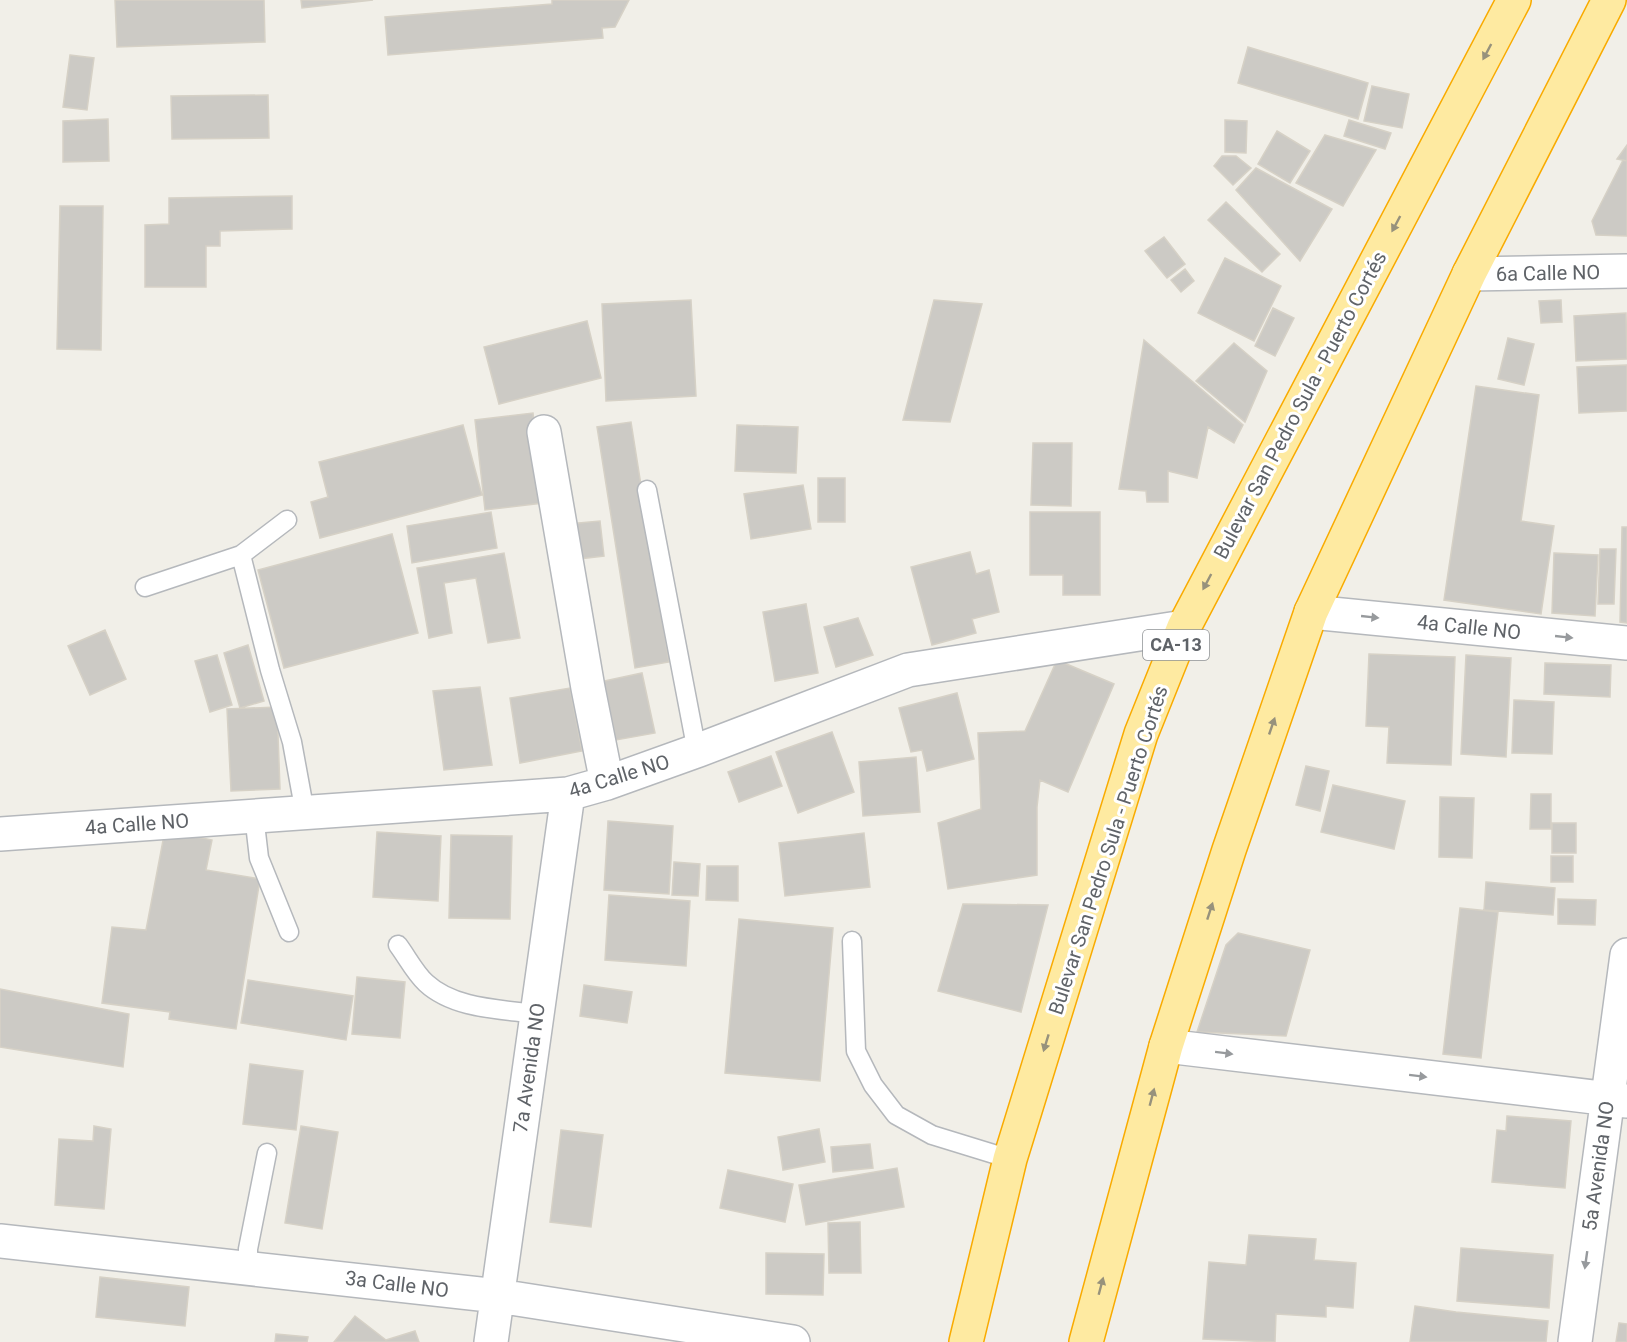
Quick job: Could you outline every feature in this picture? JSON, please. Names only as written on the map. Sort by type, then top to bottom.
[{"type":"highway","name":"Bulevar San Pedro Sula - Puerto Cortés","points":[[966,1342],[1010,1159],[1141,734],[1184,627],[1514,0]]},
{"type":"highway","points":[[1086,1342],[1166,1046],[1229,850],[1311,612],[1468,274],[1609,0]]},
{"type":"street","name":"6a Calle NO","points":[[1468,274],[1627,271]]},
{"type":"street","points":[[544,432],[588,688],[607,783]]},
{"type":"street","name":"4a Calle NO","points":[[1311,612],[1627,643]]},
{"type":"street","name":"4a Calle NO","points":[[0,834],[568,794],[607,783],[699,750],[908,670],[1184,627]]},
{"type":"street","name":"7a Avenida NO","points":[[491,1342],[568,794]]},
{"type":"street","name":"5a Avenida NO","points":[[1575,1342],[1617,1099],[1627,955]]},
{"type":"street","points":[[1166,1046],[1617,1099]]},
{"type":"street","name":"3a Calle NO","points":[[0,1241],[498,1296],[792,1342]]},
{"type":"lane","points":[[648,490],[694,736],[699,750]]},
{"type":"lane","points":[[145,587],[241,555],[287,520]]},
{"type":"lane","points":[[241,555],[270,670],[292,742],[305,813]]},
{"type":"lane","points":[[254,815],[259,858],[290,932]]},
{"type":"lane","points":[[852,941],[856,1051],[873,1085],[896,1115],[932,1135],[1010,1159]]},
{"type":"lane","points":[[398,945],[425,983],[449,998],[479,1006],[536,1014]]},
{"type":"lane","points":[[248,1267],[248,1249],[267,1153]]},
{"type":"building","points":[[115,0],[264,0],[265,42],[117,47]]},
{"type":"building","points":[[301,0],[373,0],[302,8]]},
{"type":"building","points":[[552,0],[629,0],[615,27],[602,28],[603,38],[388,55],[385,17],[552,4]]},
{"type":"building","points":[[1248,47],[1368,83],[1358,119],[1238,83]]},
{"type":"building","points":[[70,55],[94,58],[87,110],[63,107]]},
{"type":"building","points":[[1372,86],[1409,94],[1402,128],[1364,121]]},
{"type":"building","points":[[268,95],[269,138],[172,139],[171,96]]},
{"type":"building","points":[[108,119],[109,161],[63,162],[63,121]]},
{"type":"building","points":[[1225,120],[1247,121],[1246,153],[1225,152]]},
{"type":"building","points":[[1349,120],[1391,133],[1385,149],[1344,136]]},
{"type":"building","points":[[1277,131],[1310,151],[1290,183],[1258,164]]},
{"type":"building","points":[[1325,135],[1376,150],[1343,206],[1296,183]]},
{"type":"building","points":[[1627,145],[1627,161],[1617,159]]},
{"type":"building","points":[[1222,156],[1236,156],[1251,168],[1233,185],[1214,166]]},
{"type":"building","points":[[1623,160],[1627,161],[1627,236],[1596,235],[1592,221]]},
{"type":"building","points":[[1256,168],[1332,209],[1300,261],[1236,190]]},
{"type":"building","points":[[292,196],[292,229],[220,231],[220,246],[206,246],[206,287],[145,287],[145,225],[169,224],[169,198]]},
{"type":"building","points":[[1226,202],[1280,254],[1262,272],[1208,220]]},
{"type":"building","points":[[60,206],[103,206],[101,350],[57,349]]},
{"type":"building","points":[[1164,237],[1185,264],[1167,278],[1145,251]]},
{"type":"building","points":[[1225,258],[1281,286],[1254,341],[1198,313]]},
{"type":"building","points":[[1185,269],[1194,281],[1181,292],[1171,280]]},
{"type":"building","points":[[691,300],[696,396],[606,401],[602,304]]},
{"type":"building","points":[[934,300],[982,304],[950,422],[903,420]]},
{"type":"building","points":[[1561,300],[1562,322],[1541,323],[1539,301]]},
{"type":"building","points":[[1273,308],[1294,318],[1275,356],[1255,346]]},
{"type":"building","points":[[1626,313],[1627,359],[1576,361],[1574,316]]},
{"type":"building","points":[[587,321],[601,378],[499,404],[484,347]]},
{"type":"building","points":[[1508,338],[1534,344],[1524,385],[1498,379]]},
{"type":"building","points":[[1144,340],[1243,425],[1234,443],[1208,427],[1197,478],[1168,471],[1168,502],[1147,502],[1146,491],[1119,489]]},
{"type":"building","points":[[1234,343],[1267,371],[1245,422],[1196,381]]},
{"type":"building","points":[[1627,365],[1627,411],[1579,413],[1577,367]]},
{"type":"building","points":[[1476,386],[1539,395],[1521,521],[1554,526],[1541,614],[1444,600]]},
{"type":"building","points":[[533,413],[543,503],[485,510],[475,420]]},
{"type":"building","points":[[631,422],[669,662],[635,668],[597,427]]},
{"type":"building","points":[[463,425],[482,495],[320,538],[311,502],[328,497],[319,462]]},
{"type":"building","points":[[737,425],[798,427],[796,473],[735,471]]},
{"type":"building","points":[[1033,443],[1072,443],[1071,506],[1031,505]]},
{"type":"building","points":[[818,478],[845,478],[845,522],[818,522]]},
{"type":"building","points":[[803,485],[811,529],[751,539],[744,494]]},
{"type":"building","points":[[491,512],[497,548],[412,563],[407,526]]},
{"type":"building","points":[[1030,512],[1100,512],[1100,595],[1063,595],[1063,575],[1030,575]]},
{"type":"building","points":[[600,521],[604,556],[571,560],[568,524]]},
{"type":"building","points":[[1622,527],[1627,527],[1627,623],[1620,622]]},
{"type":"building","points":[[392,534],[418,633],[284,668],[258,570]]},
{"type":"building","points":[[1600,549],[1616,549],[1614,604],[1598,604]]},
{"type":"building","points":[[970,552],[976,574],[989,570],[999,612],[972,619],[976,633],[932,645],[911,567]]},
{"type":"building","points":[[504,553],[520,638],[488,643],[476,578],[444,583],[452,633],[429,638],[417,568]]},
{"type":"building","points":[[1554,553],[1598,555],[1595,616],[1552,613]]},
{"type":"building","points":[[806,604],[818,673],[775,681],[763,612]]},
{"type":"building","points":[[858,618],[873,655],[836,667],[824,627]]},
{"type":"building","points":[[105,630],[126,679],[90,695],[68,646]]},
{"type":"building","points":[[248,645],[264,701],[240,708],[224,653]]},
{"type":"building","points":[[1369,654],[1455,657],[1451,765],[1387,763],[1389,727],[1366,726]]},
{"type":"building","points":[[217,655],[232,705],[210,712],[195,661]]},
{"type":"building","points":[[1466,655],[1511,658],[1506,757],[1461,754]]},
{"type":"building","points":[[1057,660],[1114,684],[1068,792],[1040,780],[1037,807],[1037,875],[948,889],[938,823],[981,809],[978,733],[1025,731]]},
{"type":"building","points":[[1545,663],[1611,665],[1610,697],[1544,694]]},
{"type":"building","points":[[642,673],[655,733],[616,740],[604,681]]},
{"type":"building","points":[[480,687],[492,765],[444,770],[433,691]]},
{"type":"building","points":[[570,688],[582,751],[520,763],[510,698]]},
{"type":"building","points":[[957,693],[974,759],[927,771],[922,750],[911,752],[899,708]]},
{"type":"building","points":[[1514,700],[1554,702],[1552,754],[1512,753]]},
{"type":"building","points":[[277,707],[280,789],[231,791],[227,709]]},
{"type":"building","points":[[832,732],[854,792],[798,813],[776,752]]},
{"type":"building","points":[[771,756],[782,786],[739,802],[728,772]]},
{"type":"building","points":[[916,757],[920,812],[863,816],[859,762]]},
{"type":"building","points":[[1306,766],[1329,771],[1320,811],[1296,805]]},
{"type":"building","points":[[1333,785],[1405,801],[1394,849],[1321,832]]},
{"type":"building","points":[[1531,794],[1551,794],[1551,829],[1530,829]]},
{"type":"building","points":[[1440,797],[1474,798],[1472,858],[1439,857]]},
{"type":"building","points":[[608,821],[673,826],[669,894],[604,890]]},
{"type":"building","points":[[1552,823],[1576,823],[1576,853],[1552,853]]},
{"type":"building","points":[[165,830],[212,840],[206,870],[260,879],[236,1029],[169,1019],[170,1012],[102,1003],[112,927],[146,930]]},
{"type":"building","points":[[377,832],[441,836],[438,901],[373,897]]},
{"type":"building","points":[[864,833],[870,887],[785,896],[779,843]]},
{"type":"building","points":[[451,835],[512,836],[510,919],[449,918]]},
{"type":"building","points":[[1551,856],[1573,856],[1573,882],[1551,882]]},
{"type":"building","points":[[674,862],[700,864],[698,896],[672,895]]},
{"type":"building","points":[[707,866],[738,866],[738,901],[706,900]]},
{"type":"building","points":[[1486,882],[1555,888],[1553,915],[1484,910]]},
{"type":"building","points":[[609,895],[690,901],[686,966],[605,960]]},
{"type":"building","points":[[1558,899],[1596,900],[1595,925],[1558,924]]},
{"type":"building","points":[[963,904],[1048,905],[1021,1012],[938,991]]},
{"type":"building","points":[[1460,908],[1498,912],[1481,1058],[1443,1054]]},
{"type":"building","points":[[739,919],[833,928],[820,1081],[725,1073]]},
{"type":"building","points":[[1238,933],[1310,950],[1286,1036],[1197,1032],[1226,945]]},
{"type":"building","points":[[357,977],[405,982],[400,1038],[352,1034]]},
{"type":"building","points":[[248,980],[353,996],[346,1040],[241,1023]]},
{"type":"building","points":[[584,985],[632,992],[627,1023],[580,1016]]},
{"type":"building","points":[[0,989],[129,1014],[123,1067],[0,1047]]},
{"type":"building","points":[[250,1064],[303,1071],[296,1130],[243,1124]]},
{"type":"building","points":[[1507,1116],[1571,1121],[1565,1188],[1492,1182],[1497,1130],[1506,1131]]},
{"type":"building","points":[[94,1126],[111,1129],[104,1209],[55,1205],[59,1139],[93,1141]]},
{"type":"building","points":[[301,1126],[338,1132],[322,1229],[285,1223]]},
{"type":"building","points":[[819,1129],[825,1162],[783,1170],[778,1137]]},
{"type":"building","points":[[561,1130],[603,1135],[591,1227],[550,1222]]},
{"type":"building","points":[[870,1144],[873,1168],[833,1172],[831,1147]]},
{"type":"building","points":[[897,1168],[904,1207],[806,1225],[799,1185]]},
{"type":"building","points":[[728,1170],[793,1184],[785,1222],[720,1208]]},
{"type":"building","points":[[860,1222],[861,1273],[829,1273],[828,1223]]},
{"type":"building","points":[[1249,1235],[1316,1239],[1314,1260],[1356,1263],[1353,1308],[1326,1306],[1326,1317],[1276,1314],[1275,1342],[1203,1339],[1209,1262],[1246,1265]]},
{"type":"building","points":[[1461,1248],[1553,1255],[1549,1308],[1457,1301]]},
{"type":"building","points":[[766,1253],[824,1254],[823,1295],[766,1294]]},
{"type":"building","points":[[100,1277],[189,1287],[185,1326],[96,1317]]},
{"type":"building","points":[[1415,1306],[1548,1321],[1546,1342],[1410,1342]]},
{"type":"building","points":[[355,1316],[386,1340],[415,1331],[419,1342],[334,1342]]},
{"type":"building","points":[[1619,1323],[1627,1324],[1627,1342],[1616,1342]]},
{"type":"building","points":[[276,1334],[308,1337],[307,1342],[275,1342]]}]
